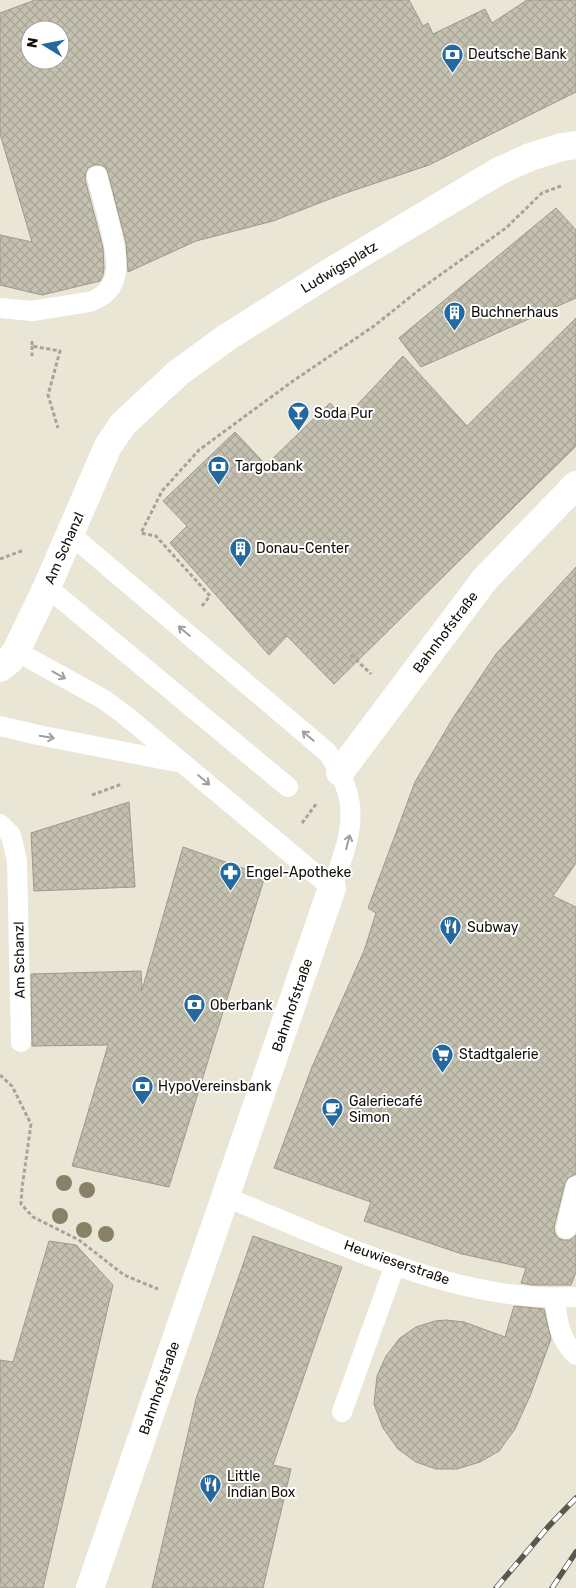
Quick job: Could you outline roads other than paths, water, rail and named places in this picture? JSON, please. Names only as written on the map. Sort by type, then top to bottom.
[{"type":"street","name":"Ludwigsplatz","points":[[123,424],[178,373],[226,338],[327,274],[499,172],[530,157],[562,147],[576,145]]},
{"type":"street","name":"Am Schanzl","points":[[8,660],[47,587],[108,446],[123,424]]},
{"type":"street","name":"Bahnhofstraße","points":[[340,772],[485,578],[576,485]]},
{"type":"street","name":"Bahnhofstraße","points":[[90,1588],[332,888]]},
{"type":"lane","points":[[0,308],[32,311],[89,302],[97,299],[110,288],[115,279],[117,269],[116,250],[97,176]]},
{"type":"lane","points":[[70,534],[327,752],[340,772]]},
{"type":"lane","points":[[47,587],[288,787]]},
{"type":"lane","points":[[8,660],[103,699],[148,732],[332,888]]},
{"type":"lane","points":[[0,726],[184,764]]},
{"type":"lane","name":"Bahnhofstraße","points":[[332,888],[348,842],[350,830],[351,810],[347,790],[340,772]]},
{"type":"lane","name":"Am Schanzl","points":[[0,824],[11,835],[17,861],[21,1042]]},
{"type":"lane","points":[[566,1229],[576,1186]]},
{"type":"lane","name":"Heuwieserstraße","points":[[226,1196],[395,1265],[442,1280],[498,1292],[555,1299],[576,1298]]},
{"type":"lane","points":[[342,1412],[395,1265]]},
{"type":"lane","points":[[555,1299],[557,1325],[562,1336],[576,1355]]},
{"type":"railway","points":[[496,1588],[548,1527],[576,1498]]},
{"type":"railway","points":[[552,1588],[576,1552]]},
{"type":"place","name":"Deutsche Bank","points":[[452,73]]},
{"type":"place","name":"Buchnerhaus","points":[[455,331]]},
{"type":"place","name":"Soda Pur","points":[[298,432]]},
{"type":"place","name":"Targobank","points":[[219,485]]},
{"type":"place","name":"Donau-Center","points":[[240,567]]},
{"type":"place","name":"Engel-Apotheke","points":[[230,891]]},
{"type":"place","name":"Subway","points":[[451,946]]},
{"type":"place","name":"Oberbank","points":[[194,1024]]},
{"type":"place","name":"Stadtgalerie","points":[[443,1073]]},
{"type":"place","name":"HypoVereinsbank","points":[[142,1105]]},
{"type":"place","name":"Galeriecafé Simon","points":[[333,1128]]},
{"type":"place","name":"Little Indian Box","points":[[211,1503]]}]
